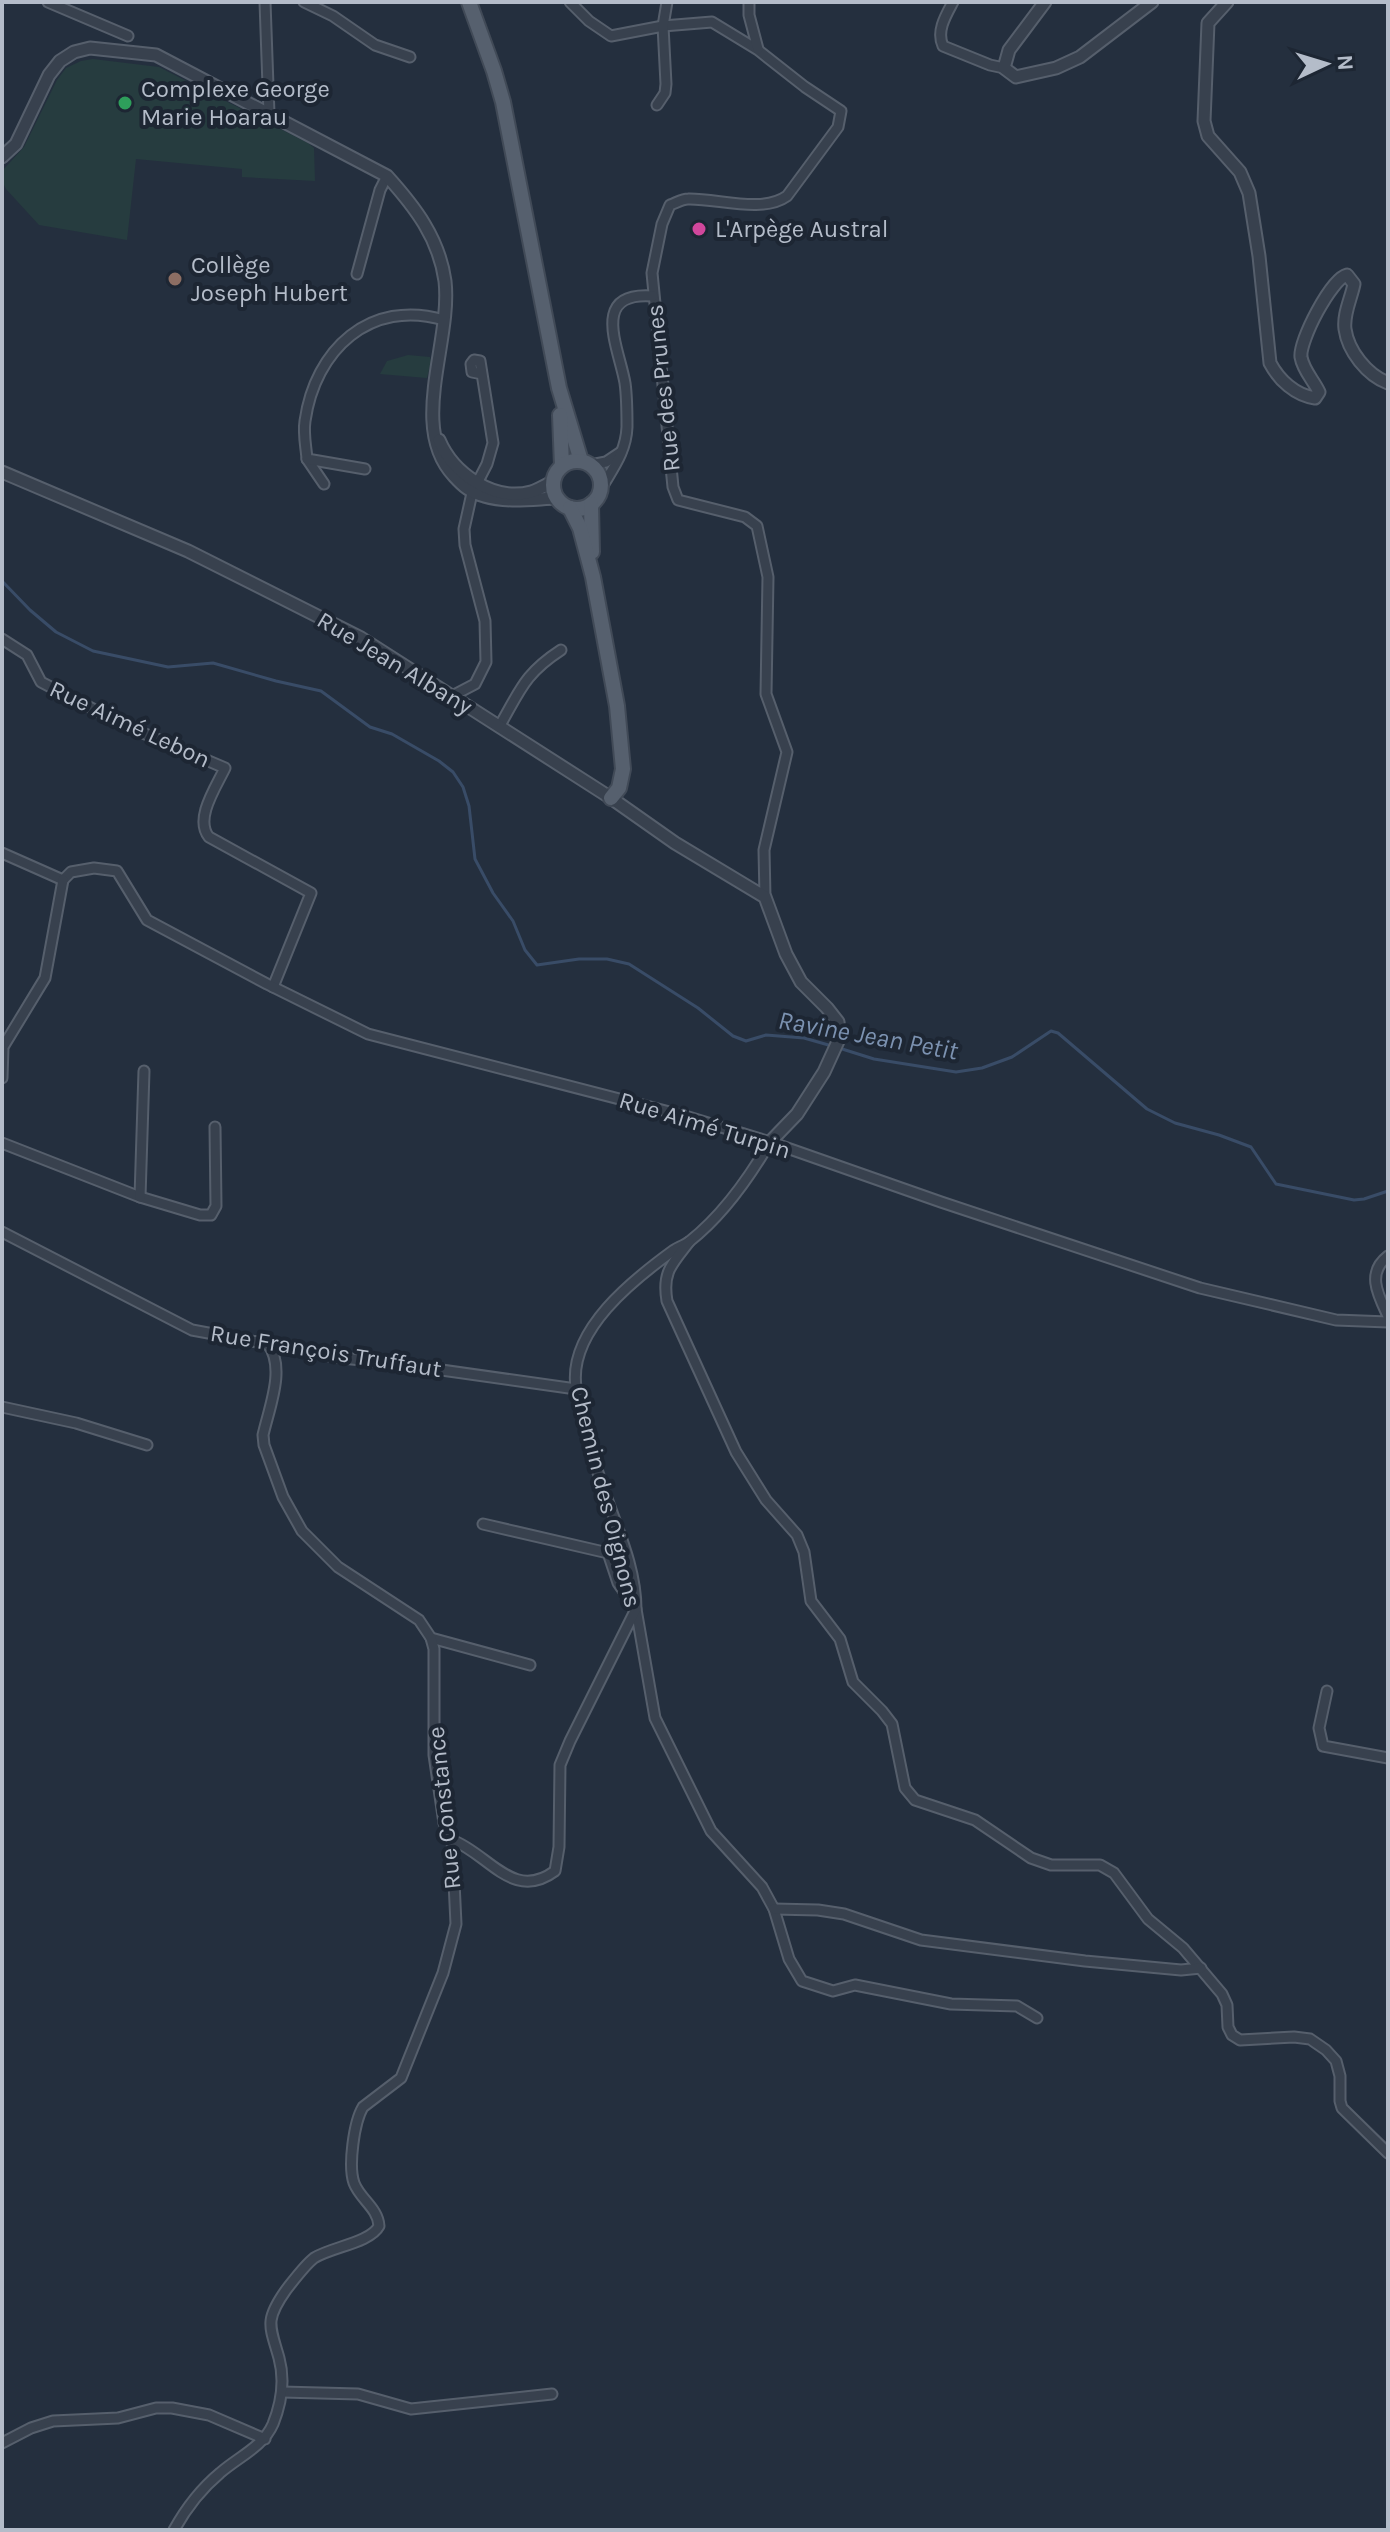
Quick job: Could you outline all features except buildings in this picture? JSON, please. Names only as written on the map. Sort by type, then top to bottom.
[{"type":"main road","points":[[469,2],[503,102],[559,388],[586,463],[600,478],[601,489],[591,504],[585,508],[570,508]]},
{"type":"main road","points":[[559,388],[562,466],[554,481],[557,498],[570,508],[580,528],[593,577],[617,706],[623,769],[619,788],[611,798]]},
{"type":"main road","points":[[562,466],[571,462],[586,463]]},
{"type":"main road","points":[[591,504],[593,577]]},
{"type":"street","points":[[48,2],[128,36]]},
{"type":"street","points":[[265,2],[269,114]]},
{"type":"street","points":[[304,2],[333,16],[375,45],[410,57]]},
{"type":"street","name":"Rue des Prunes","points":[[570,2],[589,21],[611,36],[663,26],[712,22],[758,50],[841,111],[838,127],[787,196],[780,201],[768,204],[717,203],[687,199],[670,205],[662,224],[652,273],[673,487],[678,500],[745,517],[757,526],[768,577],[766,694],[787,752],[764,850],[765,897],[786,954],[801,982],[838,1022],[840,1037],[824,1072],[797,1114],[770,1142]]},
{"type":"street","points":[[657,105],[665,93],[666,84],[663,26],[667,2]]},
{"type":"street","points":[[749,2],[758,50]]},
{"type":"street","points":[[953,2],[941,27],[939,38],[943,46],[1004,68],[1016,77],[1056,68],[1080,57],[1152,2]]},
{"type":"street","points":[[1004,68],[1009,50],[1045,2]]},
{"type":"street","points":[[1227,2],[1208,23],[1204,121],[1208,136],[1240,172],[1249,193],[1270,363],[1276,375],[1291,388],[1315,398],[1319,392],[1304,367],[1301,355],[1328,293],[1342,276],[1347,275],[1354,284],[1345,330],[1357,358],[1368,370],[1388,383]]},
{"type":"street","points":[[4,154],[16,144],[49,75],[60,61],[74,52],[90,48],[156,55],[387,176],[417,210],[432,238],[444,279],[444,320],[434,418],[440,444],[474,488],[512,501],[557,498]]},
{"type":"street","points":[[357,274],[380,190],[387,176]]},
{"type":"street","points":[[601,489],[624,450],[627,428],[625,383],[613,334],[612,316],[628,298],[653,296]]},
{"type":"street","points":[[324,484],[307,459],[304,424],[313,391],[328,361],[348,338],[367,323],[396,314],[424,314],[444,320]]},
{"type":"street","points":[[454,695],[475,684],[486,662],[485,621],[465,545],[464,529],[474,488],[487,464],[493,443],[482,374]]},
{"type":"street","points":[[586,463],[606,462],[624,450]]},
{"type":"street","points":[[307,459],[365,469]]},
{"type":"street","name":"Rue Jean Albany","points":[[2,472],[201,558],[361,638],[454,695],[675,843],[765,897]]},
{"type":"street","points":[[474,488],[512,494],[530,492],[554,481]]},
{"type":"street","name":"Rue Aimé Lebon","points":[[2,639],[27,655],[41,682],[124,725],[225,768],[203,818],[205,833],[311,893],[273,987]]},
{"type":"street","points":[[499,727],[528,676],[539,664],[561,650]]},
{"type":"street","points":[[2,853],[63,880],[45,978],[3,1047],[2,1078]]},
{"type":"street","name":"Rue Aimé Turpin","points":[[63,880],[71,872],[94,868],[117,871],[147,920],[368,1034],[685,1116],[1200,1288],[1336,1320],[1388,1322]]},
{"type":"street","points":[[140,1197],[144,1071]]},
{"type":"street","points":[[2,1143],[140,1197],[200,1215],[211,1215],[216,1206],[215,1127]]},
{"type":"street","name":"Chemin des Oignons","points":[[770,1142],[740,1188],[717,1215],[689,1242],[613,1300],[595,1324],[580,1353],[575,1373],[576,1389],[595,1464],[636,1591],[636,1609],[655,1718],[711,1831],[762,1887],[774,1909],[789,1959],[802,1981],[833,1991],[855,1985],[951,2004],[1017,2006],[1037,2018]]},
{"type":"street","name":"Rue François Truffaut","points":[[2,1232],[192,1330],[283,1344],[333,1357],[576,1389]]},
{"type":"street","points":[[689,1242],[668,1270],[664,1283],[667,1301],[736,1452],[766,1500],[797,1535],[804,1552],[811,1601],[840,1639],[853,1682],[892,1724],[905,1788],[915,1800],[975,1820],[1031,1858],[1051,1865],[1100,1865],[1114,1873],[1148,1919],[1183,1948],[1222,1994],[1232,2035],[1240,2040],[1310,2039],[1326,2050],[1336,2061],[1342,2108],[1388,2153]]},
{"type":"street","points":[[1388,1256],[1379,1262],[1374,1282],[1388,1316]]},
{"type":"street","points":[[268,1344],[274,1353],[277,1369],[263,1435],[264,1445],[291,1515],[302,1531],[338,1567],[419,1620],[431,1638],[530,1665]]},
{"type":"street","points":[[2,1407],[76,1423],[147,1445]]},
{"type":"street","points":[[452,1840],[466,1845],[510,1878],[534,1882],[555,1871],[559,1847],[560,1765],[636,1609],[618,1583],[608,1553],[483,1524]]},
{"type":"street","name":"Rue Constance","points":[[265,2439],[272,2427],[282,2392],[280,2359],[270,2334],[272,2317],[284,2293],[312,2259],[371,2235],[379,2226],[376,2215],[353,2182],[352,2141],[363,2107],[401,2078],[443,1973],[456,1924],[452,1840],[444,1823],[436,1769],[434,1649],[431,1638]]},
{"type":"street","points":[[1327,1691],[1319,1728],[1323,1746],[1388,1758]]},
{"type":"street","points":[[774,1909],[844,1914],[921,1940],[1126,1965],[1181,1970],[1201,1968]]},
{"type":"street","points":[[282,2392],[358,2394],[411,2409],[552,2394]]},
{"type":"street","points":[[2,2443],[53,2421],[118,2418],[156,2408],[209,2415],[265,2439]]},
{"type":"street","points":[[175,2529],[184,2513],[218,2474],[265,2439]]},
{"type":"green space","points":[[93,59],[159,67],[308,143],[314,148],[315,181],[242,177],[242,169],[136,159],[127,240],[39,225],[6,189],[2,171],[24,147],[66,68]]},
{"type":"green space","points":[[408,355],[430,357],[427,378],[380,374],[387,361]]},
{"type":"waterway","name":"Ravine Jean Petit","points":[[2,581],[56,632],[93,651],[168,667],[213,663],[321,691],[370,727],[392,734],[439,761],[453,772],[463,787],[469,806],[475,859],[493,893],[513,921],[525,950],[537,965],[579,959],[607,959],[629,964],[698,1008],[733,1036],[746,1041],[766,1035],[804,1038],[832,1046]]},
{"type":"waterway","name":"Ravine Jean Petit","points":[[839,1048],[874,1059],[956,1072],[982,1068],[1012,1057],[1051,1031],[1058,1033],[1147,1109],[1175,1123],[1251,1147],[1276,1184],[1354,1200],[1388,1191]]},
{"type":"place","name":"Complexe George Marie Hoarau","points":[[125,103]]},
{"type":"place","name":"L'Arpège Austral","points":[[699,229]]},
{"type":"place","name":"Collège Joseph Hubert","points":[[175,279]]}]
